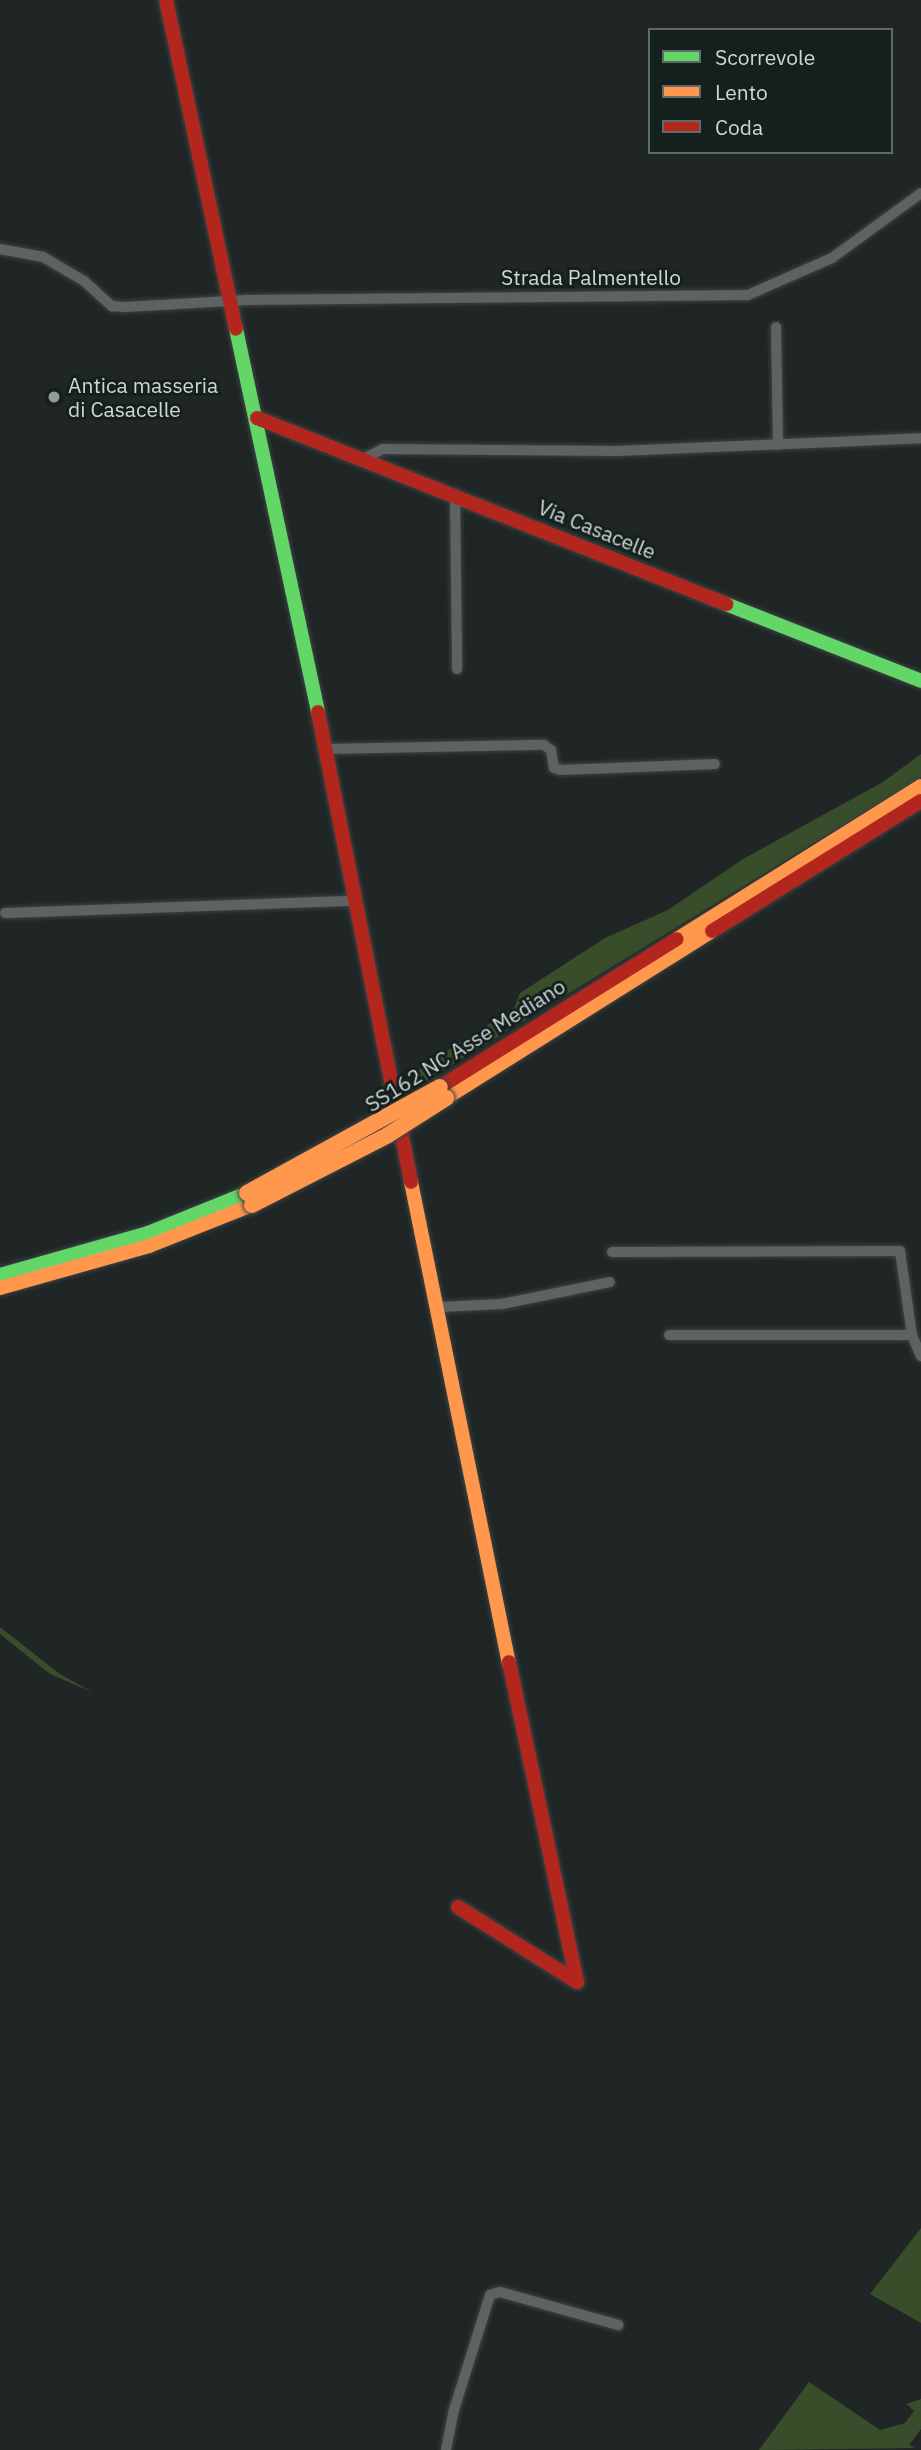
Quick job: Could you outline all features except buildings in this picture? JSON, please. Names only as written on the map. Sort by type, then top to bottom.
[{"type":"main road","points":[[166,0],[233,302],[326,749],[577,1982],[458,1907]]},
{"type":"main road","name":"Via Casacelle","points":[[257,418],[365,458],[921,681]]},
{"type":"main road","name":"SS162 NC Asse Mediano","points":[[443,1092],[921,786]]},
{"type":"main road","name":"SS162 NC Asse Mediano","points":[[0,1287],[78,1263],[249,1199],[443,1092],[921,801]]},
{"type":"main road","name":"SS162 NC Asse Mediano","points":[[0,1275],[78,1263]]},
{"type":"street","name":"Strada Palmentello","points":[[0,249],[61,266],[112,306],[748,295],[832,258],[921,193]]},
{"type":"street","points":[[776,327],[778,445]]},
{"type":"street","points":[[365,458],[383,449],[617,451],[921,438]]},
{"type":"street","points":[[455,494],[457,669]]},
{"type":"street","points":[[326,749],[544,745],[550,748],[554,768],[561,770],[715,764]]},
{"type":"street","points":[[5,913],[356,901]]},
{"type":"street","points":[[612,1252],[900,1251],[912,1335],[921,1356]]},
{"type":"street","points":[[439,1307],[502,1304],[610,1282]]},
{"type":"street","points":[[669,1335],[912,1335]]},
{"type":"street","points":[[446,2450],[453,2413],[490,2295],[500,2292],[618,2325]]},
{"type":"green space","points":[[921,754],[921,777],[413,1089],[413,1076],[422,1067],[514,1008],[520,993],[605,938],[668,910],[743,859],[883,782]]},
{"type":"green space","points":[[0,1627],[60,1674],[94,1693],[50,1674],[0,1634]]},
{"type":"green space","points":[[921,2228],[921,2323],[870,2294]]},
{"type":"green space","points":[[809,2382],[880,2430],[905,2423],[914,2411],[906,2404],[921,2399],[921,2429],[909,2445],[915,2448],[759,2450]]},
{"type":"traffic: fast","points":[[236,329],[318,712]]},
{"type":"traffic: fast","points":[[726,604],[921,681]]},
{"type":"traffic: fast","points":[[0,1275],[148,1233],[247,1193]]},
{"type":"traffic: slow","points":[[677,939],[921,786]]},
{"type":"traffic: slow","points":[[446,1098],[712,931]]},
{"type":"traffic: slow","points":[[247,1193],[440,1087]]},
{"type":"traffic: slow","points":[[252,1205],[388,1135],[446,1098]]},
{"type":"traffic: slow","points":[[411,1182],[509,1662]]},
{"type":"traffic: slow","points":[[0,1288],[149,1246],[252,1205]]},
{"type":"traffic: jam","points":[[166,0],[236,329]]},
{"type":"traffic: jam","points":[[257,418],[726,604]]},
{"type":"traffic: jam","points":[[318,712],[411,1182]]},
{"type":"traffic: jam","points":[[712,931],[921,801]]},
{"type":"traffic: jam","points":[[440,1087],[677,939]]},
{"type":"traffic: jam","points":[[458,1907],[577,1982],[509,1662]]},
{"type":"place","name":"Antica masseria di Casacelle","points":[[54,397]]}]
